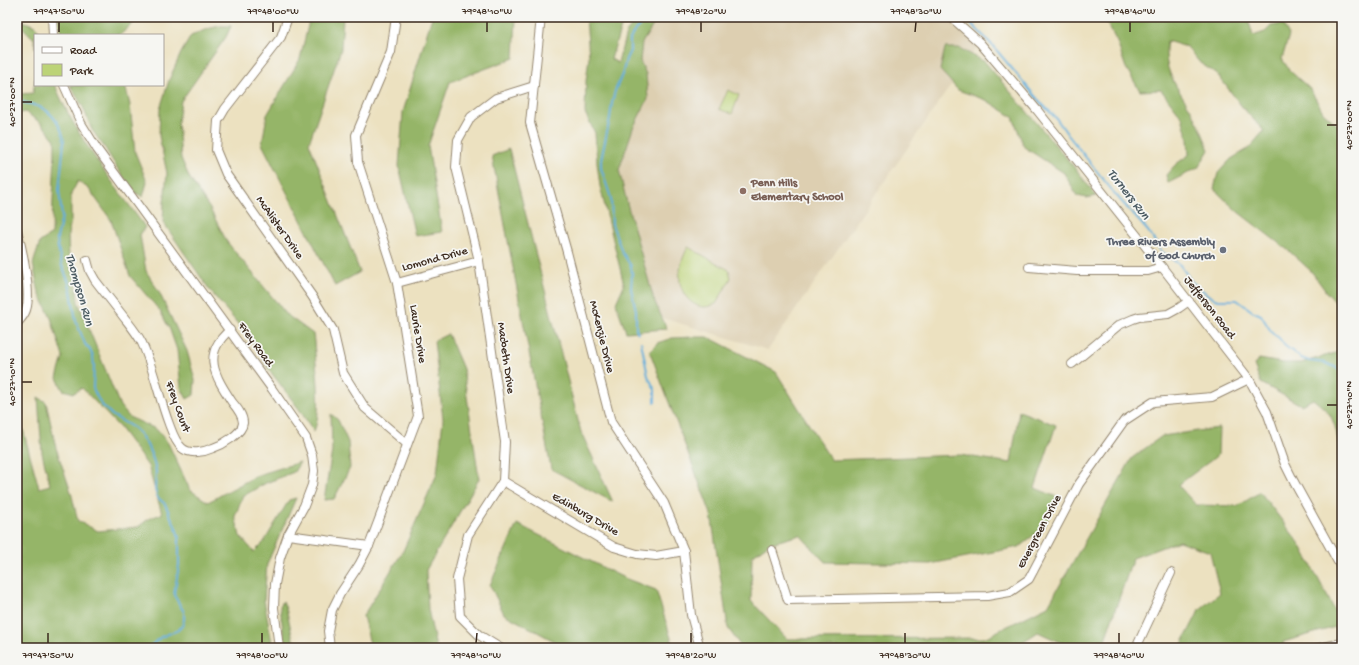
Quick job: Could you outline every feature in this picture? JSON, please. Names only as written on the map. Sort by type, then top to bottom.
[{"type":"street","points":[[52,17],[53,34]]},
{"type":"street","name":"McAlister Drive","points":[[288,17],[281,37],[225,109],[218,121],[216,150],[226,174],[312,296],[333,330],[343,373],[365,408],[407,444]]},
{"type":"street","name":"Laurie Drive","points":[[330,648],[328,631],[332,610],[369,546],[418,416],[397,283],[358,162],[356,135],[391,52],[396,17]]},
{"type":"street","name":"McKenzie Drive","points":[[541,17],[530,123],[567,252],[611,422],[664,503],[684,551],[692,615],[700,648]]},
{"type":"street","name":"Jefferson Road","points":[[951,17],[980,43],[1037,110],[1249,379],[1266,412],[1285,464],[1342,569]]},
{"type":"street","name":"Frey Road","points":[[64,86],[81,123],[98,149],[230,330],[306,438],[312,455],[314,471],[312,485],[304,506],[288,535],[280,558],[274,584],[274,608],[279,648]]},
{"type":"street","name":"Macbeth Drive","points":[[503,481],[505,442],[479,261],[456,167],[458,140],[471,117],[496,98],[534,86]]},
{"type":"street","points":[[17,230],[25,271],[28,297],[26,310],[22,318],[17,323]]},
{"type":"street","name":"Frey Court","points":[[87,260],[90,271],[95,280],[142,342],[148,356],[162,407],[172,433],[181,448],[190,452],[206,451],[215,448],[233,437],[242,426],[243,421],[239,411],[218,379],[214,364],[214,356],[219,342],[230,330]]},
{"type":"street","name":"Lomond Drive","points":[[397,283],[479,261]]},
{"type":"street","points":[[1029,267],[1077,271],[1148,271],[1162,267]]},
{"type":"street","points":[[1072,364],[1119,325],[1139,317],[1168,314],[1189,301]]},
{"type":"street","name":"Evergreen Drive","points":[[772,550],[788,600],[987,596],[1010,592],[1029,579],[1079,484],[1124,420],[1153,402],[1212,397],[1249,379]]},
{"type":"street","points":[[500,648],[479,635],[460,616],[457,579],[468,535],[503,481]]},
{"type":"street","name":"Edinburg Drive","points":[[503,481],[614,547],[637,554],[656,556],[684,551]]},
{"type":"street","points":[[288,535],[369,546]]},
{"type":"street","points":[[1136,648],[1171,572]]},
{"type":"street","points":[[1318,648],[1342,644]]},
{"type":"shaded area","name":"Penn Hills Elementary School","points":[[647,17],[951,17],[980,43],[768,350],[636,310],[608,128]]},
{"type":"green space","points":[[58,17],[140,17],[121,34],[61,34]]},
{"type":"green space","points":[[310,17],[343,17],[341,49],[309,143],[360,272],[335,286],[262,144],[267,115],[300,59]]},
{"type":"green space","points":[[432,17],[516,17],[514,58],[450,82],[428,146],[442,232],[415,236],[399,166],[403,112]]},
{"type":"green space","points":[[586,17],[624,17],[611,59],[618,63],[626,33],[638,17],[658,17],[642,43],[640,61],[646,74],[648,99],[633,128],[619,170],[654,300],[667,329],[626,332],[616,303],[624,285],[600,186],[595,133],[585,113],[586,81],[589,57]]},
{"type":"green space","points":[[1104,17],[1251,17],[1249,22],[1253,36],[1265,32],[1271,26],[1283,24],[1289,35],[1282,59],[1290,71],[1310,89],[1323,112],[1342,129],[1342,268],[1335,274],[1342,277],[1342,309],[1327,293],[1311,271],[1289,251],[1238,212],[1214,189],[1218,173],[1231,159],[1248,149],[1264,131],[1243,108],[1217,74],[1200,63],[1187,47],[1167,41],[1167,64],[1170,73],[1196,119],[1209,150],[1198,168],[1168,183],[1166,175],[1176,164],[1189,155],[1188,139],[1182,117],[1161,90],[1140,91],[1126,68],[1117,42]]},
{"type":"green space","points":[[23,21],[35,26],[40,34],[34,34],[34,39],[22,27]]},
{"type":"green space","points":[[220,26],[231,26],[226,37],[181,101],[178,122],[181,158],[189,177],[210,209],[227,242],[287,315],[313,334],[318,400],[317,422],[314,432],[299,409],[270,371],[250,338],[211,292],[163,222],[167,173],[159,136],[160,109],[169,80],[181,53],[191,36],[207,29]]},
{"type":"green space","points":[[945,48],[959,48],[985,62],[1079,173],[1096,196],[1087,198],[1077,196],[1064,173],[1024,147],[1013,117],[986,100],[958,90],[940,70]]},
{"type":"green space","points":[[34,86],[55,86],[73,123],[84,141],[145,227],[140,235],[146,271],[159,292],[187,351],[195,380],[194,395],[187,399],[181,388],[177,350],[170,330],[160,311],[130,276],[111,220],[89,189],[78,181],[71,194],[71,221],[68,234],[69,258],[76,277],[78,302],[120,406],[129,417],[156,429],[168,443],[190,490],[208,502],[258,475],[300,462],[294,472],[266,483],[243,496],[235,516],[240,536],[254,552],[264,542],[289,500],[296,498],[267,564],[264,600],[273,648],[17,648],[17,408],[39,488],[50,485],[42,453],[38,397],[46,402],[56,448],[71,492],[78,521],[98,531],[138,527],[150,518],[162,514],[148,466],[120,428],[82,388],[74,393],[63,390],[57,378],[63,357],[51,318],[39,293],[33,264],[40,242],[52,234],[55,140],[41,123],[25,112],[17,114],[17,93],[33,93]]},
{"type":"green space","points":[[71,86],[125,86],[130,105],[135,152],[147,182],[143,197],[136,193],[119,171],[92,130],[83,107]]},
{"type":"green space","points":[[728,90],[739,95],[732,114],[719,109]]},
{"type":"green space","points":[[509,149],[581,432],[613,502],[551,469],[492,156]]},
{"type":"green space","points":[[688,247],[729,270],[731,278],[716,304],[704,307],[696,305],[690,301],[682,289],[680,282],[680,268]]},
{"type":"green space","points":[[448,334],[463,369],[479,479],[426,570],[428,609],[436,648],[371,648],[363,616],[403,551],[437,474],[443,419],[434,341]]},
{"type":"green space","points":[[708,337],[776,372],[831,460],[960,455],[1011,463],[1019,411],[1056,425],[1035,488],[1057,497],[1045,526],[1019,547],[930,564],[825,562],[800,535],[768,544],[752,556],[751,601],[787,639],[984,638],[1048,606],[1132,458],[1162,436],[1219,428],[1218,455],[1178,485],[1196,505],[1238,506],[1260,492],[1300,544],[1335,611],[1339,626],[1283,642],[1284,648],[1180,648],[1200,609],[1220,593],[1210,552],[1179,541],[1133,558],[1102,648],[1073,648],[1038,632],[1013,648],[742,648],[728,628],[711,514],[650,352],[657,343],[672,338]]},
{"type":"green space","points":[[1342,351],[1342,481],[1337,434],[1329,413],[1313,399],[1301,405],[1261,383],[1254,365],[1259,359],[1283,363],[1301,363]]},
{"type":"green space","points":[[331,414],[338,420],[348,442],[350,468],[334,499],[324,500],[332,451]]},
{"type":"green space","points":[[517,524],[624,578],[656,590],[674,648],[567,648],[504,614],[490,585]]},
{"type":"green space","points":[[283,601],[295,648],[285,648],[280,606]]},
{"type":"waterway","points":[[638,333],[636,329],[636,310],[631,289],[631,266],[622,252],[612,224],[611,198],[601,168],[601,160],[615,91],[630,51],[630,39],[635,30],[648,17]]},
{"type":"waterway","name":"Turners Run","points":[[965,17],[993,46],[1040,102],[1056,118],[1115,194],[1148,231],[1161,251],[1180,265],[1192,282],[1212,298],[1219,300],[1237,300],[1252,311],[1261,315],[1272,333],[1279,338],[1285,346],[1301,358],[1309,361],[1325,363],[1341,371]]},
{"type":"waterway","name":"Thompson Run","points":[[17,101],[42,108],[54,118],[62,132],[64,142],[59,190],[62,217],[57,238],[58,248],[62,266],[71,291],[76,321],[85,344],[93,357],[93,388],[102,405],[112,415],[134,428],[147,445],[156,471],[155,489],[157,497],[165,504],[179,537],[179,565],[174,595],[184,612],[184,620],[182,626],[178,630],[161,637],[148,648]]},
{"type":"waterway","points":[[641,342],[648,376],[655,390],[655,402]]},
{"type":"place","name":"Penn Hills Elementary School","points":[[743,191]]},
{"type":"place","name":"Three Rivers Assembly of God Church","points":[[1223,250]]}]
